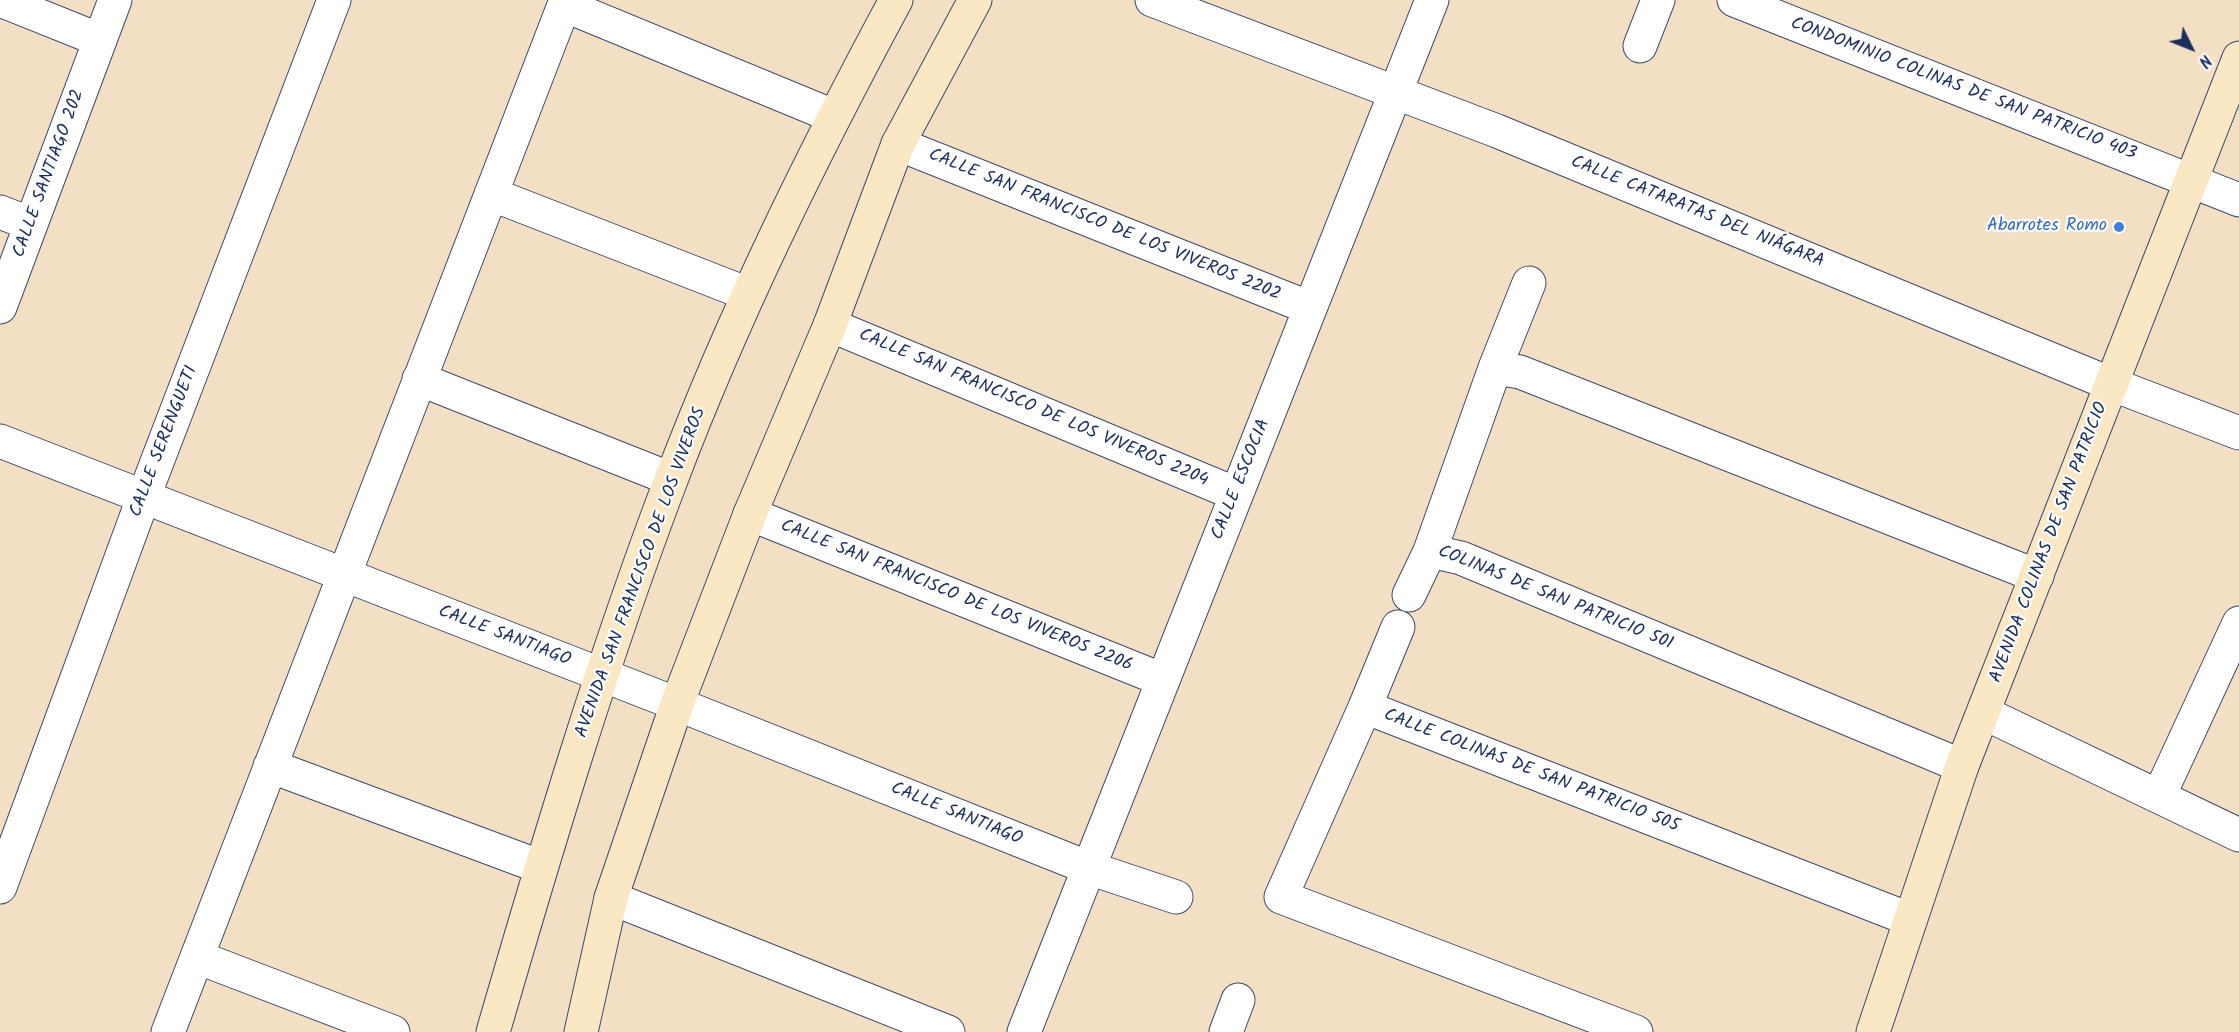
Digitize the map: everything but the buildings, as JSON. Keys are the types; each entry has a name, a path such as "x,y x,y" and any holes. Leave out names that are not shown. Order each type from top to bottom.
{"street":[{"path":"0,0 100,40"},
{"name":"CALLE SANTIAGO 202","path":"0,307 115,0"},
{"name":"CALLE SERENGUETI","path":"0,887 144,496 334,0"},
{"name":"AVENIDA SAN FRANCISCO DE LOS VIVEROS","path":"493,1032 541,867 602,675 671,479 748,294 833,116 896,0"},
{"path":"581,1032 610,898 678,704 750,514 830,325 898,144 975,0"},
{"name":"CALLE CATARATAS DEL NIÁGARA","path":"1152,0 1497,131 2111,384 2239,433"},
{"name":"CALLE ESCOCIA","path":"1024,1032 1432,0"},
{"path":"1640,46 1658,0"},
{"name":"CONDOMINIO COLINAS DE SAN PATRICIO 403","path":"1734,0 2239,200"},
{"path":"168,1032 565,3 833,116"},
{"name":"AVENIDA COLINAS DE SAN PATRICIO","path":"1873,1032 1962,766 2239,58"},
{"name":"CALLE SAN FRANCISCO DE LOS VIVEROS 2202","path":"898,144 1310,309"},
{"path":"491,194 748,294"},
{"path":"0,212 31,224"},
{"name":"COLINAS DE SAN PATRICIO 501","path":"1529,283 1495,368 1430,551 1461,558 1962,766"},
{"name":"CALLE SAN FRANCISCO DE LOS VIVEROS 2204","path":"830,325 1236,494"},
{"path":"1495,368 1520,372 2037,576"},
{"path":"419,379 671,479"},
{"name":"CALLE SANTIAGO","path":"0,441 678,704 1089,868 1176,897"},
{"name":"CALLE SAN FRANCISCO DE LOS VIVEROS 2206","path":"750,514 1163,680"},
{"path":"1409,595 1430,551"},
{"path":"2158,796 2239,623"},
{"path":"1365,707 1398,627"},
{"name":"CALLE COLINAS DE SAN PATRICIO 505","path":"1636,1032 1281,897 1365,707 1910,919"},
{"path":"1984,713 2239,835"},
{"path":"270,766 541,867"},
{"path":"610,898 948,1032"},
{"path":"197,957 393,1032"},
{"path":"1226,1032 1238,1000"}],"place":[{"name":"Abarrotes Romo","path":"2119,227"}]}
